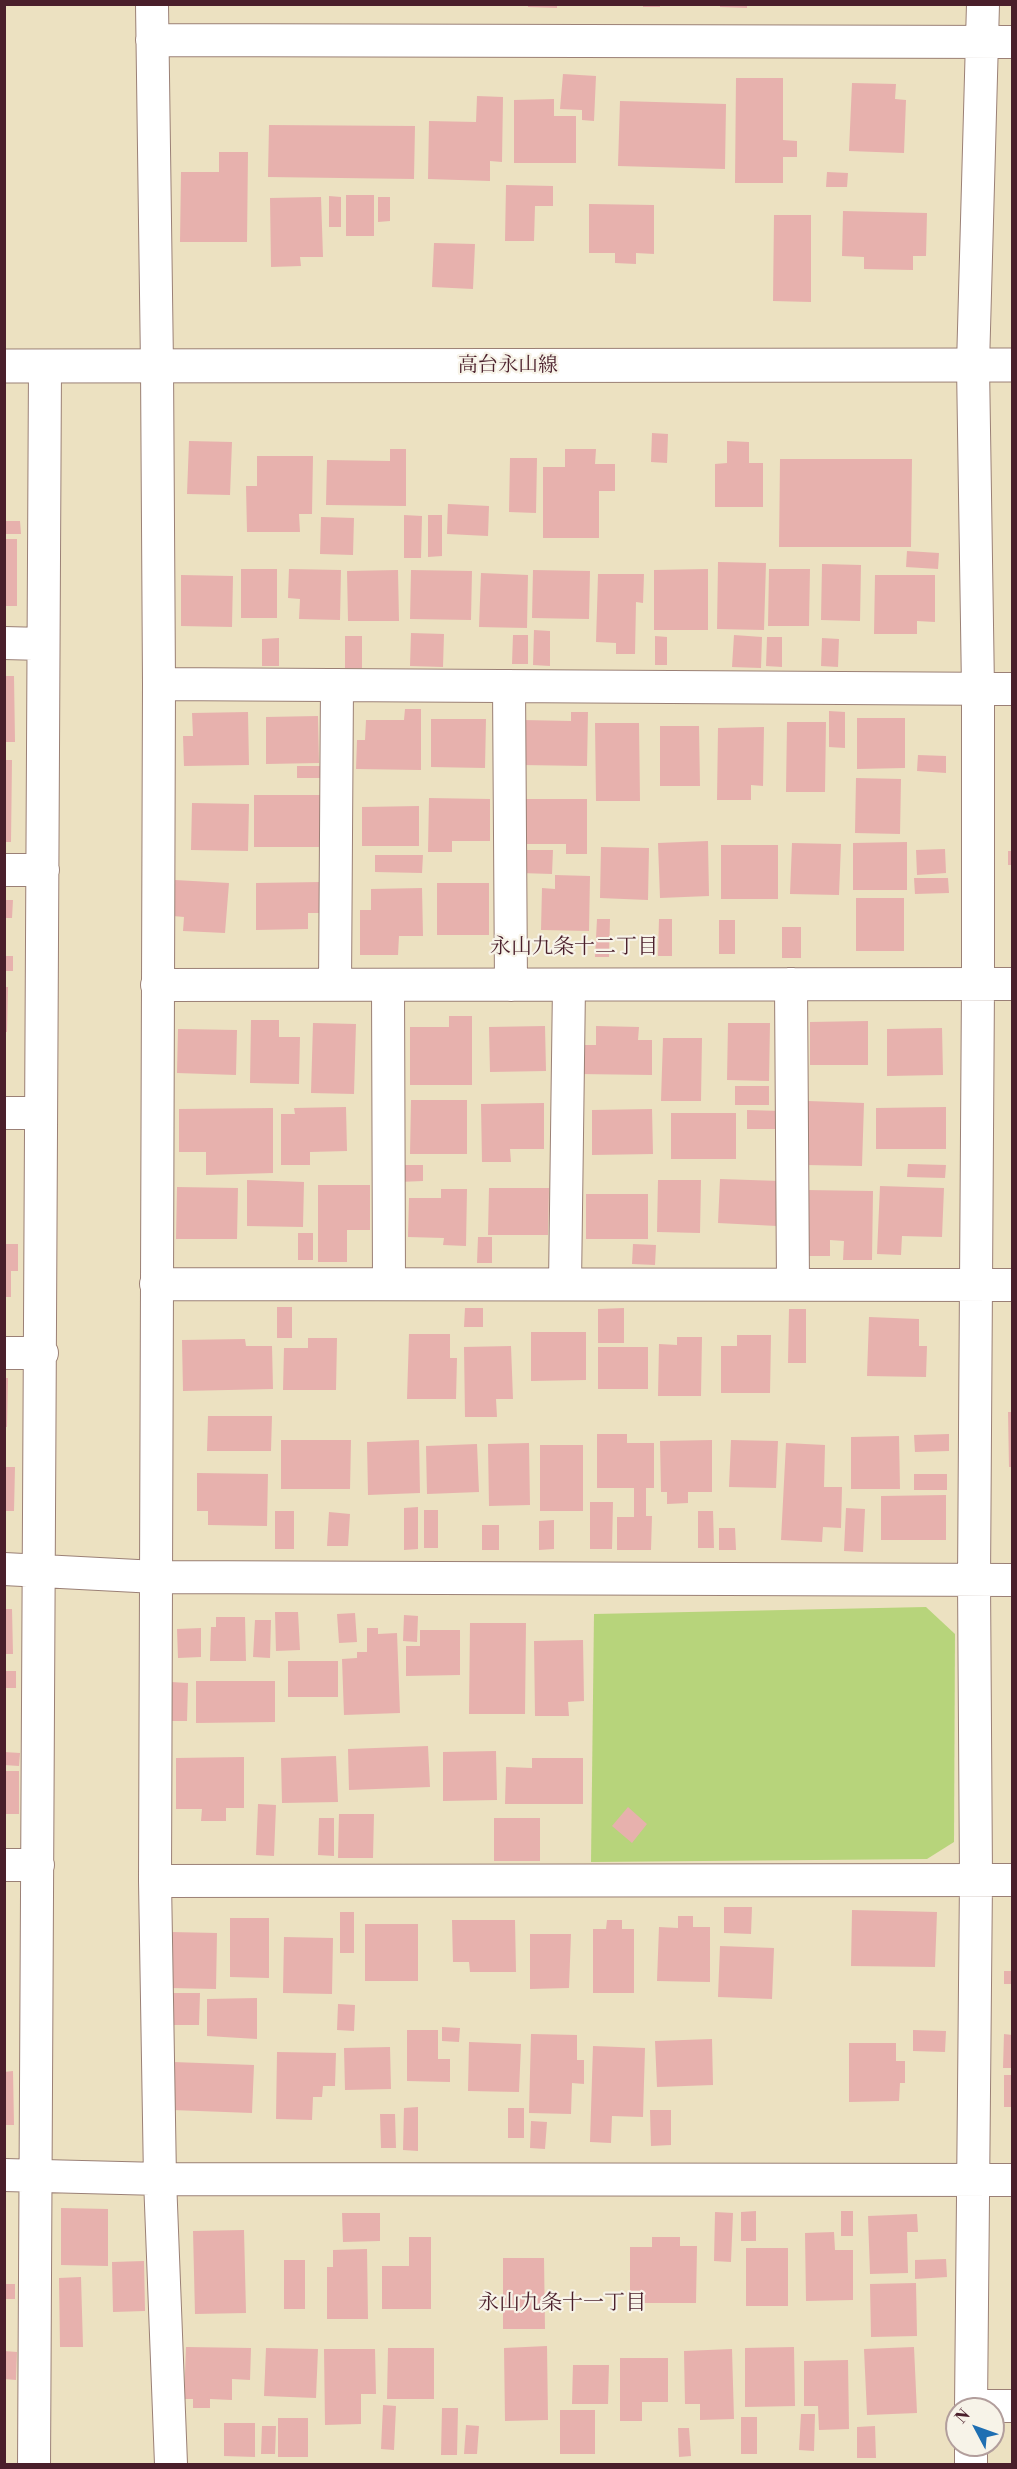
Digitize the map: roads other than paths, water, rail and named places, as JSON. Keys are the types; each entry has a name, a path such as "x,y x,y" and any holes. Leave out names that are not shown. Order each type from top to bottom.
{"street":[{"path":"152,4 158,366 159,684 155,1881 160,2179 171,2464"},
{"path":"971,2397 976,1879 974,1580 978,984 978,689 973,365 998,42 983,4"},
{"path":"152,40 998,42"},
{"name":"高台永山線","path":"4,366 1012,365"},
{"path":"34,2464 42,1353 40,1113 45,367"},
{"path":"4,643 43,644"},
{"path":"159,684 1012,689"},
{"path":"335,985 337,686"},
{"path":"510,686 510,985"},
{"path":"4,870 43,870"},
{"path":"791,984 793,1284"},
{"path":"157,985 1012,984"},
{"path":"388,985 389,1284"},
{"path":"565,1284 569,985"},
{"path":"4,1113 40,1113"},
{"path":"156,1284 1012,1285"},
{"path":"4,1353 42,1353"},
{"path":"4,1569 156,1576 1012,1580"},
{"path":"4,1865 38,1865"},
{"path":"155,1881 1012,1880"},
{"path":"4,2175 160,2179 1012,2180"}],"district":[{"name":"永山九条十二丁目","path":"574,948"},
{"name":"永山九条十一丁目","path":"562,2304"}]}
